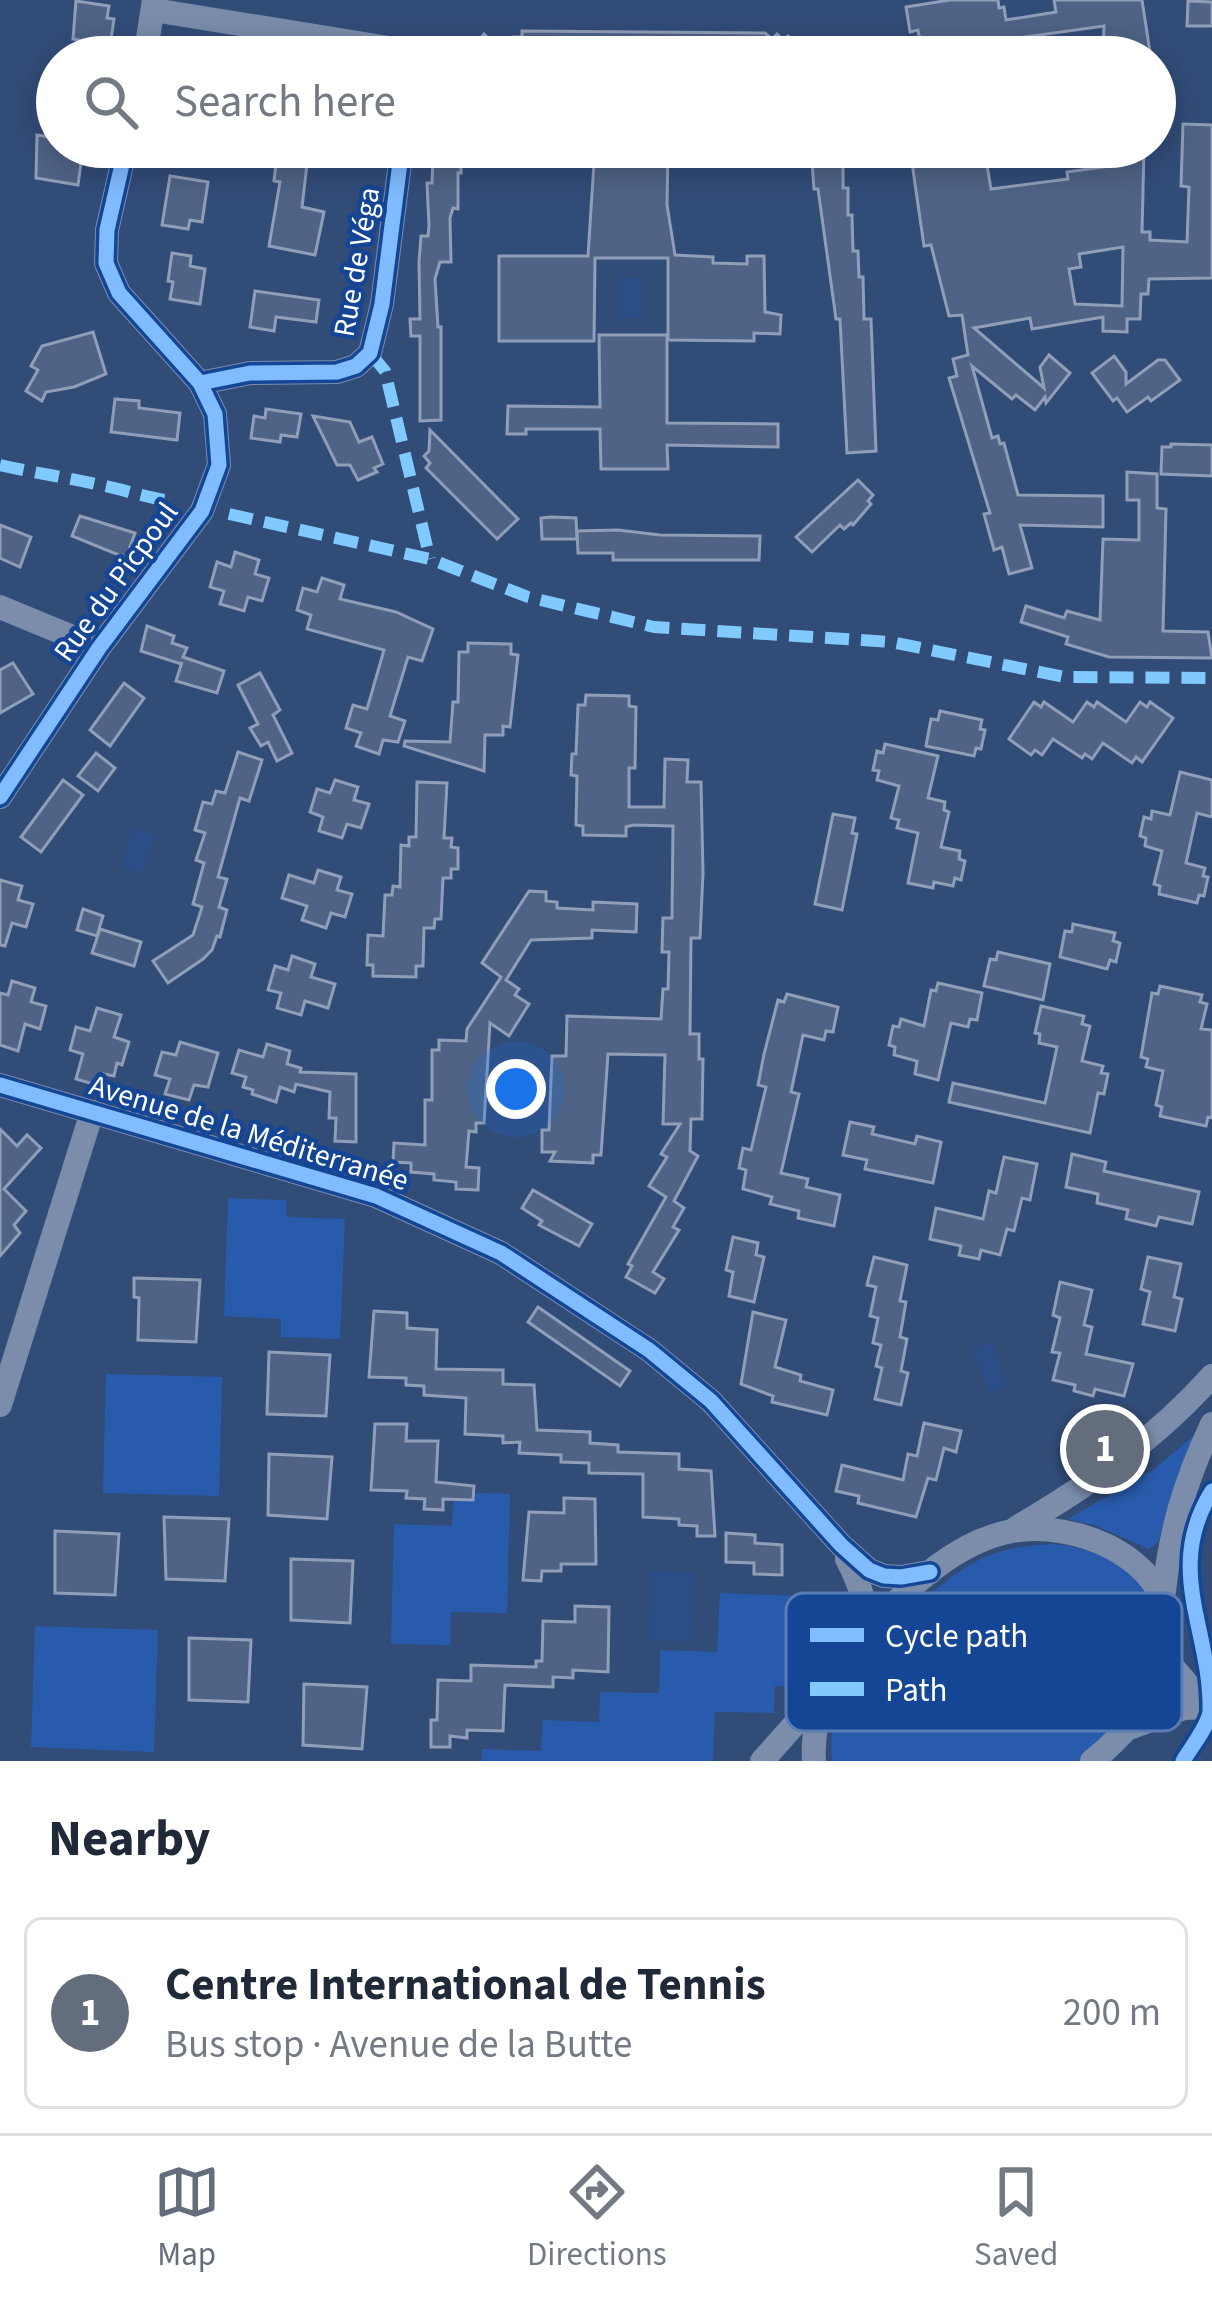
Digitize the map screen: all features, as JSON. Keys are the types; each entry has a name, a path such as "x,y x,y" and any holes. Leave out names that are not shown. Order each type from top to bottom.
{"street":[{"path":"149,36 154,5 324,36"},
{"path":"122,168 105,246 110,279 200,383"},
{"name":"Rue de Véga","path":"200,383 250,373 337,372 356,366 370,353 382,304 399,168"},
{"name":"Rue du Picpoul","path":"0,797 98,648 210,496 220,442 215,415 200,383"},
{"path":"0,607 98,648"},
{"name":"Avenue de la Méditerranée","path":"0,1085 376,1196 501,1253 650,1350 710,1401 841,1546 869,1570 884,1576 929,1572"},
{"path":"0,1405 92,1112"},
{"path":"908,1593 929,1572 969,1546 1012,1531 1117,1465 1184,1408 1212,1376"},
{"path":"1164,1591 1180,1500 1212,1424"},
{"path":"1012,1531 1055,1530 1097,1540 1135,1560 1164,1591"},
{"name":"Avenue de la Méditerranée","path":"841,1546 863,1593"},
{"path":"1182,1678 1189,1686 1212,1695"},
{"path":"1182,1709 1212,1707"},
{"path":"762,1761 788,1731"},
{"path":"814,1761 815,1731"},
{"path":"1092,1761 1118,1744"}],"shaded area":[{"path":"620,277 643,277 643,318 619,318"},
{"path":"132,828 155,835 144,874 121,867"},
{"path":"228,1198 286,1200 286,1217 345,1219 340,1339 281,1337 281,1319 224,1316"},
{"path":"993,1342 1008,1386 989,1393 972,1349"},
{"path":"106,1374 222,1377 219,1496 103,1493"},
{"path":"1195,1435 1158,1542 1149,1549 1068,1519 1153,1470"},
{"path":"454,1492 510,1494 507,1613 451,1612 450,1645 391,1644 394,1524 452,1526"},
{"path":"1055,1544 1083,1549 1129,1571 1148,1593 932,1593 981,1559 1017,1548"},
{"path":"650,1571 695,1573 692,1641 649,1640"},
{"path":"720,1593 786,1595 786,1686 775,1686 774,1713 715,1712 713,1761 482,1761 482,1749 541,1751 543,1720 599,1722 600,1692 659,1693 660,1650 717,1652"},
{"path":"35,1626 158,1630 154,1752 31,1747"},
{"path":"833,1731 1111,1731 1078,1761 832,1761"}],"building":[{"path":"950,0 998,0 1006,20 1056,12 1054,0 1142,0 1148,36 1104,36 1104,26 1032,36 919,36 918,30 910,32 906,7"},
{"path":"76,1 109,6 107,18 114,19 111,36 73,36"},
{"path":"1188,1 1212,2 1212,26 1187,26"},
{"path":"522,31 768,36 522,36"},
{"path":"1183,124 1212,125 1212,278 1149,279 1148,294 1141,294 1140,319 1127,319 1127,332 1103,331 1103,317 1032,329 1030,318 974,328 1044,388 1040,367 1049,355 1070,373 1035,410 1016,395 1012,399 972,366 992,438 998,436 1000,444 1004,443 1018,495 1103,496 1103,527 1020,525 1032,568 1009,574 1002,547 994,550 984,514 990,513 949,378 957,376 953,359 968,355 962,315 949,316 931,245 924,246 913,168 988,168 991,189 1068,179 1067,172 1144,168 1142,232 1150,232 1150,240 1187,242 1189,187 1181,186","holes":["1123,247 1122,306 1075,304 1069,269 1081,267 1079,254"]},
{"path":"36,168 80,168 78,185 36,178"},
{"path":"276,168 307,168 302,207 324,212 315,255 269,246 280,182 274,181"},
{"path":"433,168 461,168 458,209 453,208 450,218 451,262 440,262 435,279 441,327 441,420 420,421 420,336 411,336 410,319 420,319 421,236 428,236 427,183 432,183"},
{"path":"594,168 668,168 667,205 675,255 747,264 747,256 764,256 765,312 781,315 780,334 754,333 754,341 668,340 668,258 595,258 594,341 499,341 499,256 588,256"},
{"path":"812,168 843,168 853,251 858,251 859,277 863,277 864,319 871,319 876,451 847,453 840,319 836,319 818,189 814,189"},
{"path":"170,176 208,182 202,222 190,220 188,229 162,225"},
{"path":"172,253 191,256 190,266 205,269 200,304 170,299"},
{"path":"255,291 319,300 316,322 276,317 274,331 250,327"},
{"path":"93,332 106,374 46,392 42,401 26,391 38,370 31,366 42,346"},
{"path":"599,335 667,335 667,423 778,424 778,447 667,445 668,469 601,469 600,429 526,429 526,434 507,434 508,406 600,407"},
{"path":"1114,356 1126,372 1126,384 1158,360 1165,360 1180,380 1127,412 1092,373"},
{"path":"115,399 139,401 139,408 180,413 177,440 111,432"},
{"path":"266,409 301,414 297,437 281,435 280,442 251,438 254,416 265,418"},
{"path":"313,416 350,422 359,442 372,437 383,464 374,468 377,472 358,480 350,465 337,465"},
{"path":"430,430 518,519 497,539 426,468"},
{"path":"1212,445 1212,476 1161,474 1162,447"},
{"path":"1127,472 1157,474 1157,508 1166,509 1163,631 1208,632 1212,658 1109,657 1066,644 1068,637 1021,622 1026,606 1064,618 1067,611 1100,620 1103,539 1139,540 1139,500 1127,500"},
{"path":"858,480 873,495 871,504 853,525 844,529 840,525 812,552 796,537"},
{"path":"80,516 135,533 126,558 72,536"},
{"path":"541,518 576,518 577,539 542,539"},
{"path":"0,525 31,537 20,567 0,558"},
{"path":"577,531 760,536 759,560 613,560 613,553 578,553"},
{"path":"235,552 259,560 255,574 269,578 262,601 248,597 244,611 220,604 224,591 210,587 217,562 231,567"},
{"path":"322,578 344,585 340,599 396,612 433,629 422,661 408,657 390,716 405,721 398,742 383,740 379,754 356,746 361,733 346,728 353,705 367,709 384,650 307,629 311,615 297,610 303,588 317,592"},
{"path":"147,626 174,636 172,643 187,648 183,657 224,671 217,693 176,681 182,662 141,651"},
{"path":"468,643 511,644 511,654 518,655 510,727 503,726 503,735 485,735 484,771 404,746 405,741 450,742 453,702 458,702 459,652 468,652"},
{"path":"13,663 33,694 0,713 0,670"},
{"path":"260,673 280,710 273,715 292,753 277,761 268,742 261,746 250,728 258,724 238,685"},
{"path":"124,683 144,698 110,746 90,730"},
{"path":"586,695 629,696 629,706 636,707 629,807 664,807 665,759 688,760 687,782 701,782 703,873 700,938 691,938 690,1034 699,1034 699,1059 703,1059 702,1119 691,1119 690,1151 698,1156 674,1201 684,1208 673,1227 679,1230 653,1272 664,1279 655,1293 626,1277 632,1266 628,1264 666,1197 649,1186 680,1124 663,1124 665,1055 608,1054 601,1155 593,1155 593,1163 550,1161 555,1152 542,1152 542,1130 549,1130 552,1056 566,1056 567,1016 661,1019 663,989 668,989 663,918 672,918 673,826 633,825 626,827 626,836 583,835 583,826 576,825 577,776 571,775 572,754 576,754 578,705 585,705"},
{"path":"1034,702 1041,707 1044,702 1073,722 1087,702 1094,707 1097,702 1126,722 1140,702 1147,707 1150,702 1173,718 1142,762 1136,757 1132,763 1103,743 1092,759 1085,754 1082,758 1053,739 1042,755 1035,750 1031,755 1009,739"},
{"path":"940,711 982,720 981,749 976,748 974,756 926,746 931,719 938,720"},
{"path":"885,744 938,756 928,798 945,802 944,810 949,812 941,847 960,851 959,859 965,861 961,880 955,878 953,886 908,883 918,833 897,828 899,820 891,818 899,786 877,780 879,771 873,770 877,751 883,753"},
{"path":"238,752 262,760 249,801 240,798 218,877 227,879 219,907 227,910 220,937 203,959 168,983 153,961 193,935 202,907 193,904 204,863 196,860 205,833 195,830 203,802 212,804 216,791 225,793"},
{"path":"96,753 115,768 98,791 78,776"},
{"path":"1180,772 1212,780 1212,817 1197,813 1186,863 1205,868 1203,876 1208,877 1204,896 1199,895 1197,903 1159,894 1160,886 1154,884 1162,851 1145,846 1146,838 1140,836 1144,817 1151,819 1152,811 1170,815"},
{"path":"63,780 83,795 41,852 21,837"},
{"path":"335,780 358,787 354,800 369,804 361,828 347,824 342,838 319,831 323,817 310,812 317,789 330,793"},
{"path":"417,782 447,783 444,838 452,838 451,847 458,848 458,869 451,869 451,878 443,878 441,919 435,919 434,928 424,928 423,966 416,966 416,977 373,976 373,965 367,965 368,935 383,936 385,895 392,895 393,886 400,887 401,845 409,846 409,837 416,837"},
{"path":"833,814 855,818 852,833 857,834 842,910 815,904"},
{"path":"318,870 341,877 337,890 352,894 345,917 331,913 326,928 302,920 307,906 282,898 289,875 314,883"},
{"path":"0,880 22,886 18,900 33,904 26,927 12,923 5,946 0,945"},
{"path":"529,891 546,892 546,901 557,902 557,908 593,910 593,902 637,904 636,932 592,930 592,938 531,940 506,980 519,989 515,995 529,1004 509,1036 490,1023 484,1123 476,1123 476,1132 469,1131 466,1167 479,1168 478,1190 456,1189 456,1182 434,1180 434,1174 411,1172 411,1163 393,1162 394,1143 425,1145 425,1100 432,1100 432,1050 439,1050 439,1040 466,1041 467,1029 501,977 482,963"},
{"path":"83,909 103,916 97,936 77,930"},
{"path":"1073,924 1115,933 1113,941 1120,943 1116,962 1110,960 1107,969 1060,957 1065,931 1072,932"},
{"path":"100,929 141,942 134,966 92,953"},
{"path":"998,952 1050,964 1043,1000 984,986 990,959 996,960"},
{"path":"292,956 315,964 311,977 335,984 328,1008 305,1001 301,1015 277,1008 281,993 268,990 275,966 288,970"},
{"path":"12,981 35,988 31,1002 46,1006 40,1029 25,1024 18,1051 0,1045 0,993 8,995"},
{"path":"938,983 982,993 977,1020 970,1019 968,1027 951,1023 938,1080 915,1074 917,1061 894,1055 895,1047 889,1045 893,1026 899,1027 901,1019 924,1026 931,990 936,991"},
{"path":"1160,986 1202,995 1200,1002 1207,1004 1201,1029 1212,1030 1212,1118 1208,1117 1206,1126 1160,1116 1162,1107 1156,1105 1163,1071 1146,1067 1148,1059 1141,1057 1152,993 1158,994"},
{"path":"787,994 838,1007 833,1032 826,1031 824,1040 803,1035 791,1092 799,1094 781,1173 808,1179 806,1187 840,1195 834,1226 798,1218 799,1211 770,1204 772,1197 743,1189 746,1170 739,1168 743,1148 751,1150 766,1087 758,1085 764,1054 778,1000 784,1002"},
{"path":"1041,1006 1084,1016 1082,1024 1090,1026 1082,1061 1103,1066 1101,1073 1108,1074 1104,1094 1098,1093 1090,1133 949,1102 953,1083 1045,1103 1057,1047 1039,1043 1040,1034 1035,1033"},
{"path":"97,1008 121,1015 114,1037 129,1042 122,1065 117,1063 114,1076 104,1074 100,1086 76,1079 83,1054 70,1050 76,1027 90,1031"},
{"path":"180,1042 218,1053 208,1087 194,1085 189,1100 165,1094 170,1079 155,1075 162,1052 176,1055"},
{"path":"267,1044 290,1051 287,1064 301,1068 300,1072 356,1074 356,1142 335,1141 336,1118 329,1118 330,1092 296,1084 294,1092 280,1087 276,1102 243,1087 246,1077 232,1073 239,1050 263,1057"},
{"path":"850,1122 874,1127 872,1134 915,1144 917,1136 941,1142 933,1183 865,1169 867,1160 843,1155"},
{"path":"0,1129 17,1146 27,1135 41,1148 4,1189 26,1211 14,1225 20,1233 0,1256"},
{"path":"1072,1154 1106,1162 1104,1171 1199,1192 1192,1224 1159,1217 1156,1226 1126,1219 1128,1210 1097,1203 1098,1194 1066,1187"},
{"path":"1004,1157 1037,1164 1030,1200 1022,1198 1014,1231 1007,1229 1000,1255 981,1250 979,1259 959,1255 961,1246 930,1239 936,1208 983,1219 989,1191 996,1193"},
{"path":"533,1190 592,1224 579,1246 539,1225 542,1221 522,1208"},
{"path":"733,1237 758,1243 756,1255 764,1257 754,1302 729,1296 733,1272 726,1270"},
{"path":"874,1257 907,1265 900,1337 907,1339 901,1371 908,1373 901,1405 875,1399 882,1368 876,1366 881,1345 873,1343 878,1318 870,1316 876,1287 867,1285"},
{"path":"1148,1257 1181,1264 1174,1297 1182,1299 1175,1331 1143,1324 1150,1292 1141,1289"},
{"path":"134,1278 200,1280 196,1342 138,1340 139,1298 134,1297"},
{"path":"1060,1282 1092,1290 1084,1325 1092,1327 1086,1354 1133,1364 1124,1396 1095,1389 1093,1396 1053,1380 1060,1353 1052,1352 1060,1318 1053,1315"},
{"path":"538,1307 630,1371 620,1386 528,1322"},
{"path":"374,1311 407,1313 407,1328 437,1330 436,1369 503,1370 503,1384 534,1385 537,1430 590,1432 590,1443 618,1445 618,1452 679,1454 679,1469 711,1471 715,1536 697,1536 697,1526 679,1525 679,1519 643,1517 643,1474 589,1473 589,1463 561,1462 561,1455 519,1453 520,1442 503,1443 503,1436 465,1434 466,1398 424,1395 424,1386 406,1385 406,1378 369,1377"},
{"path":"753,1312 786,1320 775,1367 801,1375 800,1381 833,1390 827,1415 772,1402 773,1396 741,1384"},
{"path":"269,1352 330,1355 326,1416 267,1414"},
{"path":"924,1423 961,1431 956,1452 944,1448 936,1480 928,1478 916,1517 858,1503 859,1496 836,1491 842,1465 903,1480 908,1454 917,1456"},
{"path":"375,1424 407,1424 406,1441 438,1441 436,1482 474,1486 473,1500 443,1499 443,1510 424,1509 425,1499 406,1498 407,1491 371,1490"},
{"path":"269,1454 332,1457 327,1519 268,1515"},
{"path":"564,1498 595,1499 596,1564 561,1564 561,1571 542,1571 541,1581 523,1580 529,1512 564,1513"},
{"path":"164,1517 229,1519 225,1581 166,1579"},
{"path":"55,1531 119,1534 115,1595 55,1593"},
{"path":"726,1533 755,1535 755,1543 782,1545 782,1575 754,1574 754,1563 726,1562"},
{"path":"291,1559 353,1561 350,1623 291,1620"},
{"path":"575,1606 609,1607 608,1672 573,1670 573,1678 553,1677 553,1687 505,1685 503,1731 467,1730 467,1738 450,1736 450,1747 431,1747 438,1680 471,1681 471,1665 536,1667 536,1661 542,1661 543,1621 575,1622"},
{"path":"189,1638 251,1640 248,1702 189,1700"},
{"path":"304,1684 367,1687 362,1749 303,1745"}],"marked path":[{"path":"370,353 385,371 430,559"},
{"path":"0,465 172,501"},
{"path":"229,514 430,559 528,597 654,627 891,642 1064,677 1212,678"}],"cycle path":[{"path":"0,797 99,648 202,511 219,465 215,414 200,383 119,293 106,263 107,230 121,168"},
{"path":"200,383 250,373 337,372 356,366 370,353 382,304 399,168"},
{"path":"0,1085 376,1196 501,1253 649,1350 711,1401 869,1570 901,1577 930,1572"},
{"path":"1183,1761 1210,1712 1190,1574 1198,1520 1212,1491"}],"place":[{"name":"Centre International de Tennis","path":"1105,1449"}]}
